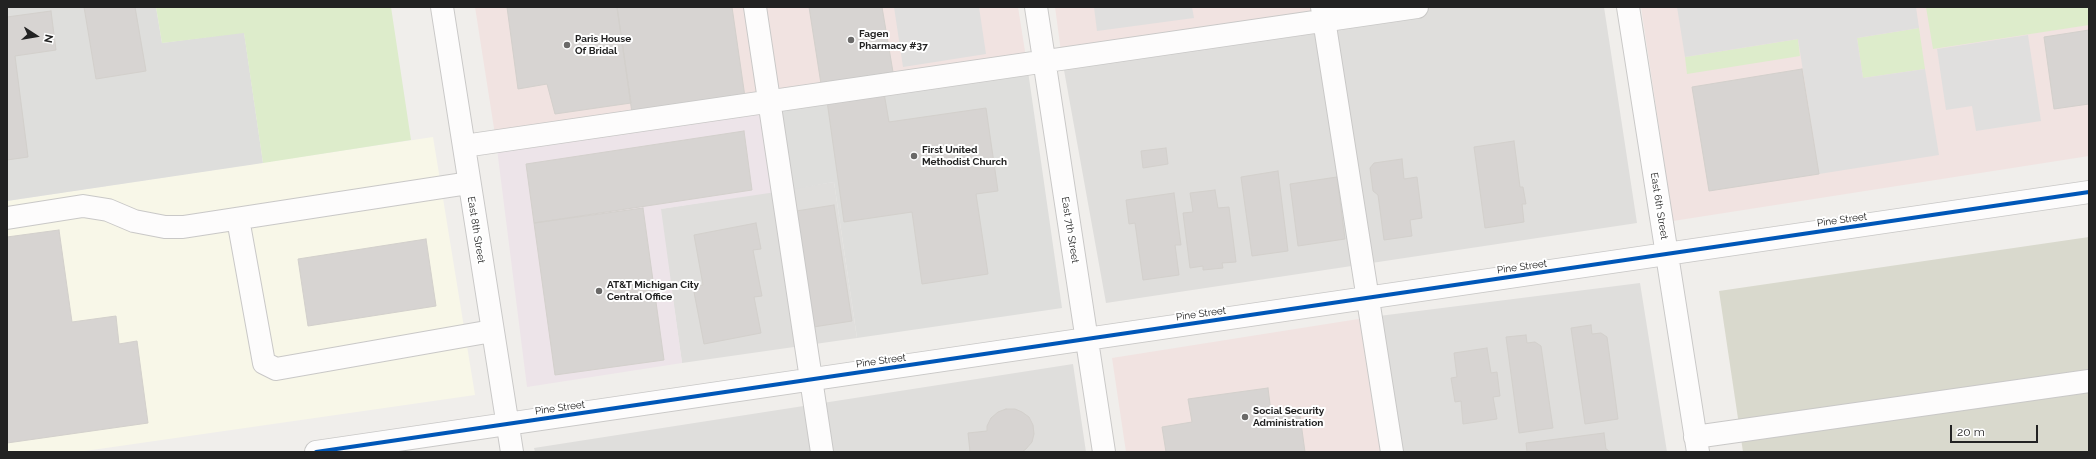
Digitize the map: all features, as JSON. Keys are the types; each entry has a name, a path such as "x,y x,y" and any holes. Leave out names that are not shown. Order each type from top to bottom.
{"street":[{"name":"East 8th Street","path":"442,7 512,452"},
{"path":"755,7 822,452"},
{"name":"East 7th Street","path":"1036,7 1104,452"},
{"path":"464,146 1045,62 1323,14 1418,7"},
{"name":"East 6th Street","path":"1628,7 1697,444"},
{"path":"1323,14 1392,452"},
{"path":"7,218 83,206 108,210 134,221 165,227 183,227 469,183"},
{"name":"Pine Street","path":"316,452 2089,192"},
{"path":"238,219 264,363 276,369 492,331"},
{"path":"1697,444 2089,381"}],"shaded area":[{"path":"7,7 156,7 162,43 244,32 263,163 7,201"},
{"path":"475,7 1018,7 1027,64 496,141"},
{"path":"894,7 979,7 986,54 903,67"},
{"path":"1055,7 1322,7 1324,21 1062,59"},
{"path":"1094,7 1192,7 1194,18 1097,31"},
{"path":"1417,7 1604,7 1637,223 1106,303 1062,59"},
{"path":"1641,7 2089,7 2089,156 1673,221"},
{"path":"1677,7 1916,7 1919,28 1857,38 1863,78 1925,69 1939,155 1819,174 1798,39 1685,57"},
{"path":"2028,35 2041,121 1976,131 1972,106 1946,110 1937,49"},
{"path":"1027,64 1062,308 857,338 834,182 783,191 770,102"},
{"path":"770,102 783,191 661,209 682,363 527,387 496,141"},
{"path":"433,137 475,395 78,452 7,452 7,201"},
{"path":"834,182 857,338 682,363 660,209"},
{"path":"2089,237 2089,452 1743,452 1719,291"},
{"path":"1640,283 1667,452 1392,452 1371,317"},
{"path":"1371,317 1392,452 1126,452 1112,358"},
{"path":"1073,364 1086,452 535,452 534,448"}],"green space":[{"path":"156,7 391,7 411,140 263,163 244,33 162,43"},
{"path":"1926,7 2089,7 2089,25 1933,49"},
{"path":"1919,28 1925,69 1863,78 1857,38"},
{"path":"1798,39 1800,56 1687,74 1685,57"}],"building":[{"path":"84,7 135,7 146,71 96,79"},
{"name":"Paris House Of Bridal","path":"507,7 617,7 631,103 555,114 547,84 518,89"},
{"path":"617,7 732,7 745,97 632,113"},
{"name":"Fagen Pharmacy #37","path":"809,7 882,7 893,72 821,84"},
{"path":"51,11 56,50 15,56 28,157 7,160 7,17"},
{"path":"2089,30 2089,104 2054,109 2044,37"},
{"path":"1802,69 1819,174 1709,191 1692,87"},
{"name":"First United Methodist Church","path":"884,93 889,122 986,108 998,191 976,194 988,274 922,284 912,212 844,222 827,101"},
{"path":"744,131 752,190 534,223 526,164"},
{"path":"1514,141 1520,187 1523,187 1526,204 1522,204 1524,222 1485,228 1474,147"},
{"path":"1166,148 1168,164 1143,168 1141,151"},
{"path":"1402,159 1404,179 1417,177 1422,218 1410,220 1412,236 1384,240 1378,195 1373,191 1370,168 1374,163"},
{"path":"1278,171 1288,251 1252,256 1241,177"},
{"path":"1337,177 1345,239 1298,246 1290,184"},
{"path":"1215,190 1218,208 1229,207 1236,262 1222,263 1223,268 1203,270 1203,266 1190,268 1183,213 1193,212 1190,193"},
{"path":"1174,193 1181,245 1175,245 1179,275 1143,280 1135,223 1129,224 1126,200"},
{"path":"834,205 852,321 807,328 790,212"},
{"name":"AT&T Michigan City Central Office","path":"643,208 664,360 555,375 534,223"},
{"path":"756,223 761,249 753,250 762,296 754,297 761,333 704,344 693,287 703,285 694,235"},
{"path":"59,230 72,322 116,316 119,344 137,341 148,423 7,443 7,237"},
{"path":"426,239 436,306 308,326 298,259"},
{"path":"1591,325 1592,334 1601,333 1607,337 1618,419 1585,424 1571,328"},
{"path":"1526,335 1527,343 1535,342 1541,346 1553,428 1519,433 1506,337"},
{"path":"1487,348 1491,373 1497,372 1500,396 1493,397 1497,419 1463,424 1461,401 1455,402 1451,378 1457,377 1454,353"},
{"name":"Social Security Administration","path":"1268,388 1271,412 1299,408 1305,452 1166,452 1162,427 1192,422 1188,399"},
{"path":"1006,409 1015,409 1029,417 1033,425 1034,434 1032,442 1022,452 970,452 968,433 987,431 987,426 991,418 998,412"},
{"path":"1604,433 1606,449 1611,452 1527,452 1526,443"}],"cycle path":[{"path":"316,452 2089,192"}],"place":[{"name":"Fagen Pharmacy #37","path":"851,40"},
{"name":"Paris House Of Bridal","path":"567,45"},
{"name":"First United Methodist Church","path":"914,156"},
{"name":"AT&T Michigan City Central Office","path":"599,291"},
{"name":"Social Security Administration","path":"1245,417"}]}
